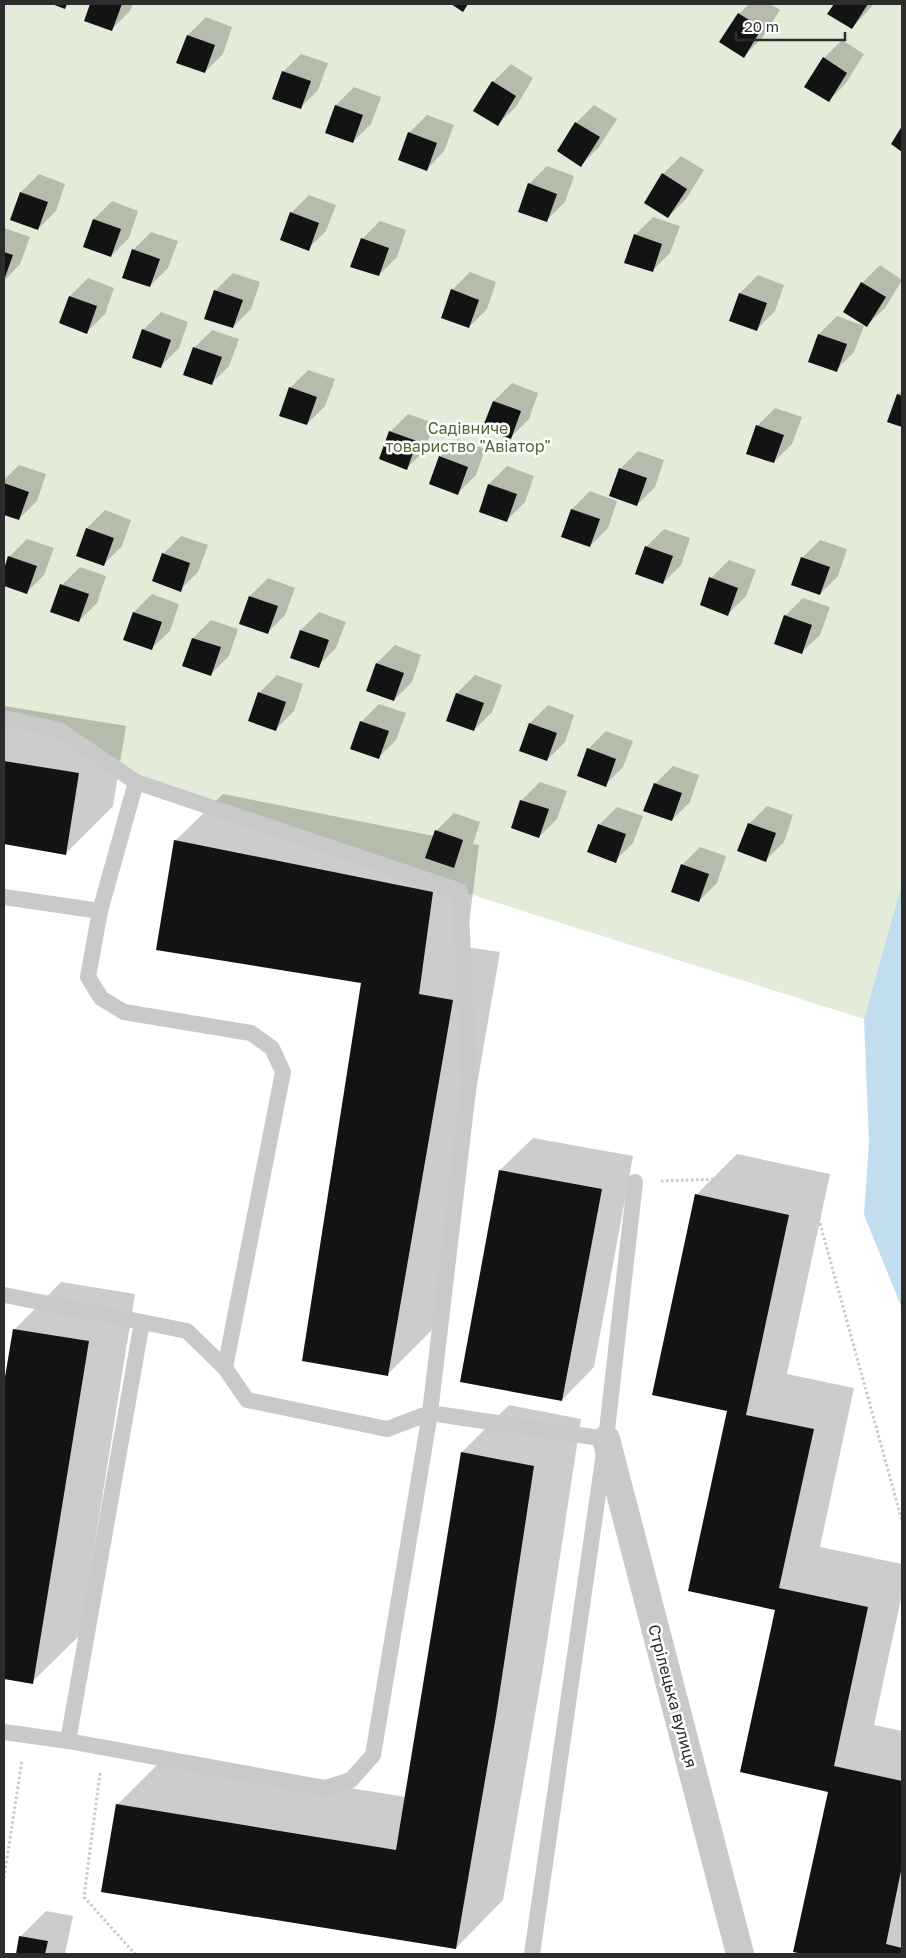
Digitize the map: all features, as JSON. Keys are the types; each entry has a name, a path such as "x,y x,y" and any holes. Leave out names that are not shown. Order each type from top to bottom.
{"street":[{"name":"Стрілецька вулиця","path":"606,1439 740,1954"}],"lane":[{"path":"4,718 59,730 136,782 460,891 469,1082 430,1413 373,1755 351,1780 325,1788 4,1732"},
{"path":"136,782 100,911 88,977 101,998 124,1012 252,1033 272,1048 283,1072 225,1368"},
{"path":"4,896 100,911"},
{"path":"532,1954 606,1439 635,1182"},
{"path":"4,1295 187,1331 225,1368 247,1400 386,1429 430,1413 606,1439"},
{"path":"68,1742 142,1322"}],"path":[{"path":"635,1182 808,1176 902,1521"},
{"path":"4,1878 26,1735"},
{"path":"103,1748 84,1897 135,1954"}],"green space":[{"name":"Садівниче товариство \"Авіатор\"","path":"4,4 902,4 902,883 864,1019 460,891 136,782 59,730 4,718"}],"water":[{"path":"902,883 902,1308 864,1215 869,1142 864,1019"}],"building":[{"path":"52,4 67,4 65,9"},
{"path":"90,4 122,4 112,31 84,21"},
{"path":"451,4 468,4 463,12"},
{"path":"834,4 868,4 852,29 827,14"},
{"path":"738,13 762,28 744,58 719,42"},
{"path":"187,35 215,45 205,73 176,63"},
{"path":"823,57 847,73 829,102 804,87"},
{"path":"282,71 311,81 301,109 272,99"},
{"path":"492,81 516,96 498,126 473,111"},
{"path":"335,105 363,115 353,143 325,133"},
{"path":"575,122 600,137 581,167 557,151"},
{"path":"902,126 902,152 891,144"},
{"path":"408,132 437,143 427,171 398,160"},
{"path":"662,173 687,189 668,218 644,203"},
{"path":"528,183 557,194 547,222 518,212"},
{"path":"20,192 48,202 38,230 10,220"},
{"path":"290,212 319,223 309,251 280,240"},
{"path":"93,219 121,229 111,257 83,247"},
{"path":"634,234 662,244 653,272 624,263"},
{"path":"361,238 389,248 379,276 350,267"},
{"path":"132,249 160,259 150,287 122,278"},
{"path":"4,252 13,255 4,280"},
{"path":"861,282 886,297 867,327 843,312"},
{"path":"451,289 479,300 469,328 441,318"},
{"path":"214,290 243,300 233,328 204,319"},
{"path":"739,293 767,303 757,331 729,321"},
{"path":"69,296 97,306 87,334 59,323"},
{"path":"142,329 171,340 161,368 132,358"},
{"path":"818,334 847,344 837,372 808,362"},
{"path":"193,347 222,357 212,385 183,375"},
{"path":"289,387 317,397 307,425 279,416"},
{"path":"897,394 902,396 902,427 887,422"},
{"path":"493,401 521,411 511,439 482,429"},
{"path":"756,425 784,435 774,463 746,454"},
{"path":"389,431 417,441 407,470 379,459"},
{"path":"439,456 468,467 458,495 429,484"},
{"path":"619,468 647,478 637,506 609,496"},
{"path":"4,483 29,492 19,520 4,515"},
{"path":"488,484 517,494 507,522 479,512"},
{"path":"571,509 600,519 590,547 561,537"},
{"path":"86,528 114,538 104,566 76,556"},
{"path":"645,546 673,556 663,584 635,574"},
{"path":"162,553 190,563 181,592 152,581"},
{"path":"8,556 37,566 27,594 4,586 4,569"},
{"path":"801,557 830,567 820,595 791,585"},
{"path":"709,577 738,588 728,616 700,605"},
{"path":"60,584 89,594 79,622 50,612"},
{"path":"249,596 278,606 268,634 239,624"},
{"path":"133,612 162,622 152,650 123,640"},
{"path":"784,615 812,625 802,654 774,644"},
{"path":"300,630 329,640 319,668 290,658"},
{"path":"192,638 221,647 211,676 182,666"},
{"path":"376,663 404,673 394,701 366,691"},
{"path":"258,692 286,702 276,731 248,721"},
{"path":"456,693 484,703 474,731 446,721"},
{"path":"360,721 389,731 379,759 350,749"},
{"path":"529,723 557,733 547,761 519,751"},
{"path":"587,748 616,759 606,787 577,776"},
{"path":"4,761 79,773 66,855 4,844"},
{"path":"654,783 682,793 672,821 643,811"},
{"path":"520,800 549,809 539,838 511,828"},
{"path":"748,823 776,833 766,862 737,851"},
{"path":"598,824 626,834 616,863 587,852"},
{"path":"435,830 463,840 454,868 425,858"},
{"path":"174,840 433,892 419,994 453,1000 388,1376 302,1361 361,983 156,950"},
{"path":"681,864 709,874 699,902 671,892"},
{"path":"499,1170 602,1189 562,1401 460,1382"},
{"path":"695,1194 789,1215 746,1415 814,1429 779,1588 868,1607 834,1766 902,1781 902,1866 886,1944 902,1948 902,1954 803,1954 793,1952 828,1792 740,1772 775,1610 688,1591 727,1411 652,1395"},
{"path":"13,1329 89,1341 33,1684 4,1679 4,1383"},
{"path":"461,1452 534,1466 496,1716 456,1949 101,1892 116,1804 396,1850"},
{"path":"19,1936 48,1941 45,1954 16,1954"}]}
